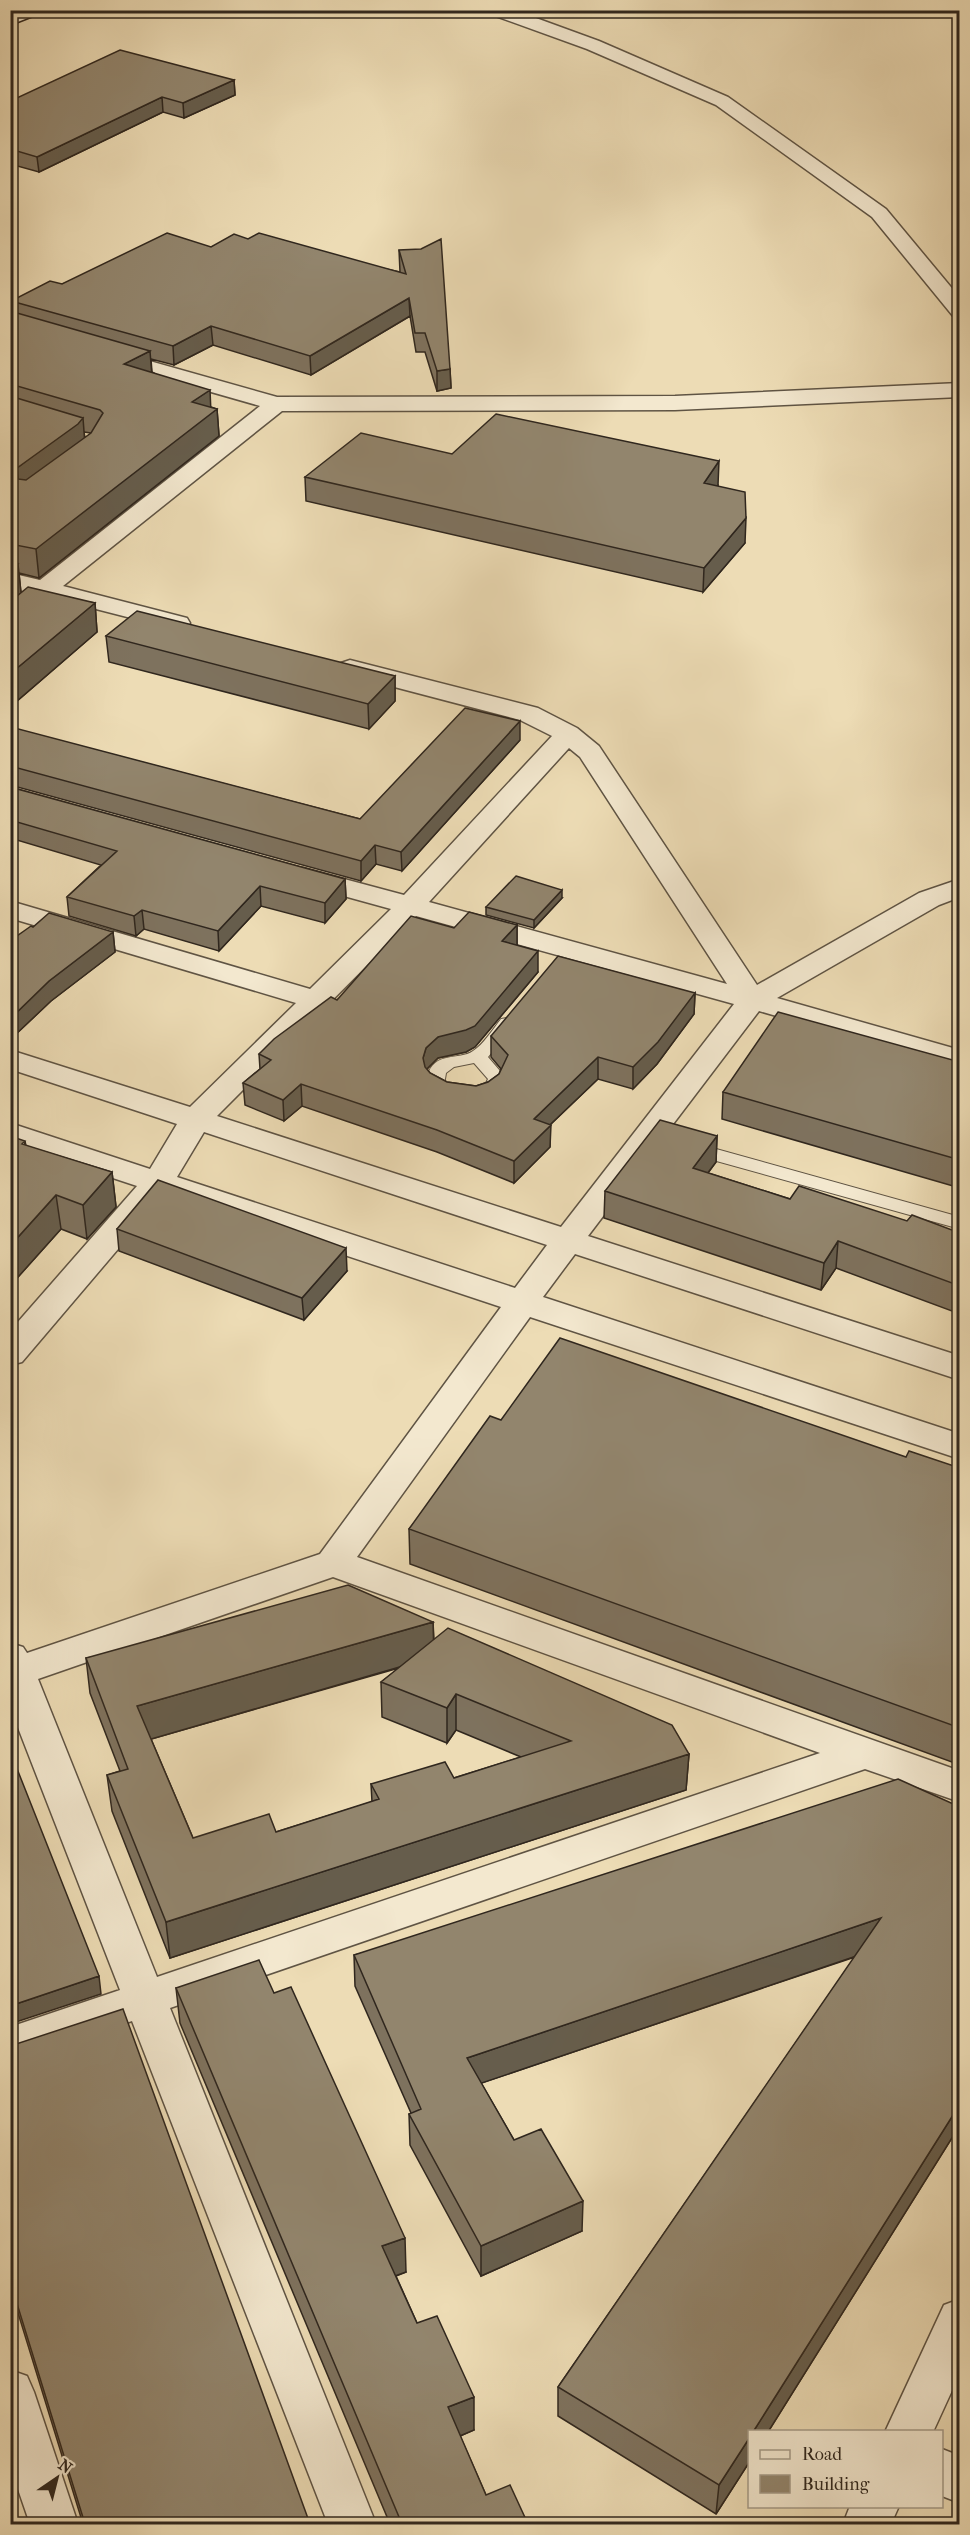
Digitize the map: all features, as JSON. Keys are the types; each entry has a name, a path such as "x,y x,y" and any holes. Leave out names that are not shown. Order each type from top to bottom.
{"street":[{"path":"10,20 32,10"},
{"path":"496,10 593,45 722,101 879,213 960,312"},
{"path":"88,350 276,404 675,403 960,390"},
{"path":"242,418 402,415 478,403"},
{"path":"10,618 242,418 276,404"},
{"path":"10,580 206,630"},
{"path":"321,660 529,714 568,734 590,752 752,1000"},
{"path":"10,1354 158,1182 196,1119 410,906 568,734"},
{"path":"273,868 410,906 561,958 752,1000 960,1060"},
{"path":"352,2524 13,1664 333,1563 567,1241 752,1000 929,899 960,887"},
{"path":"10,909 306,1007"},
{"path":"10,930 306,1007"},
{"path":"10,1059 960,1368"},
{"path":"10,1133 960,1447"},
{"path":"333,1563 960,1787"},
{"path":"10,2045 865,1752"},
{"path":"910,2430 960,2320"},
{"path":"10,2392 54,2524"},
{"path":"943,2472 960,2480"},
{"path":"867,2524 874,2508"}],"lane":[{"path":"478,1057 516,1012"},
{"path":"648,1136 960,1223"}],"building":[{"path":"120,50 234,80 183,103 162,97 37,157 10,149 10,96 17,98"},
{"path":"167,233 211,247 234,234 248,239 259,233 406,274 399,250 421,249 441,239 450,369 437,371 425,333 415,333 409,298 310,356 211,326 173,346 11,301 50,281 62,284"},
{"path":"10,311 150,351 124,364 210,390 192,402 217,409 36,549 10,544 10,478 26,480 91,433 103,413 100,410 10,384"},
{"path":"10,396 83,418 17,468 10,467"},
{"path":"496,414 719,461 704,483 745,492 746,518 704,568 305,477 361,433 452,454"},
{"path":"10,562 18,564 10,571"},
{"path":"28,587 95,603 10,674 10,597 17,596"},
{"path":"137,611 395,676 368,704 106,636"},
{"path":"465,708 520,721 401,852 375,845 361,861 10,766 11,727 360,819"},
{"path":"10,787 345,879 325,903 260,886 218,931 142,910 134,916 67,897 117,851 10,820"},
{"path":"516,876 562,890 534,920 486,907"},
{"path":"469,912 517,925 502,941 538,951 475,1026 438,1037 426,1048 423,1058 425,1067 430,1073 447,1082 476,1086 488,1082 499,1074 508,1055 491,1036 558,956 695,993 658,1042 633,1067 598,1057 534,1119 551,1125 514,1161 437,1130 301,1084 283,1100 243,1083 271,1060 259,1054 274,1039 331,997 337,1000 411,916 454,928"},
{"path":"49,913 113,932 49,981 12,1017 10,1016 10,941 31,926 33,927"},
{"path":"778,1012 960,1062 960,1160 723,1092"},
{"path":"660,1120 717,1136 693,1168 790,1199 799,1186 907,1221 912,1215 960,1233 960,1286 838,1241 824,1263 605,1191"},
{"path":"10,1136 25,1141 22,1144 112,1172 83,1205 56,1195 10,1246"},
{"path":"158,1180 346,1248 302,1298 117,1229"},
{"path":"560,1338 906,1457 909,1451 960,1468 960,1728 409,1529 490,1416 501,1420"},
{"path":"348,1585 433,1622 137,1706 193,1838 269,1814 276,1832 379,1799 371,1784 445,1762 454,1778 571,1741 456,1694 447,1708 381,1682 448,1628 672,1725 689,1754 166,1922 107,1775 128,1769 86,1658"},
{"path":"10,1751 99,1976 10,2006"},
{"path":"898,1779 960,1807 960,2104 754,2430 748,2430 748,2440 719,2485 558,2387 881,1918 467,2058 514,2140 541,2129 583,2201 481,2246 409,2114 421,2109 354,1955"},
{"path":"259,1960 274,1993 291,1987 405,2238 382,2246 417,2323 437,2316 474,2397 448,2407 486,2495 510,2485 528,2524 402,2524 176,1988"},
{"path":"123,2009 310,2524 85,2524 10,2281 10,2046"},
{"path":"10,2500 18,2524 10,2524"}]}
